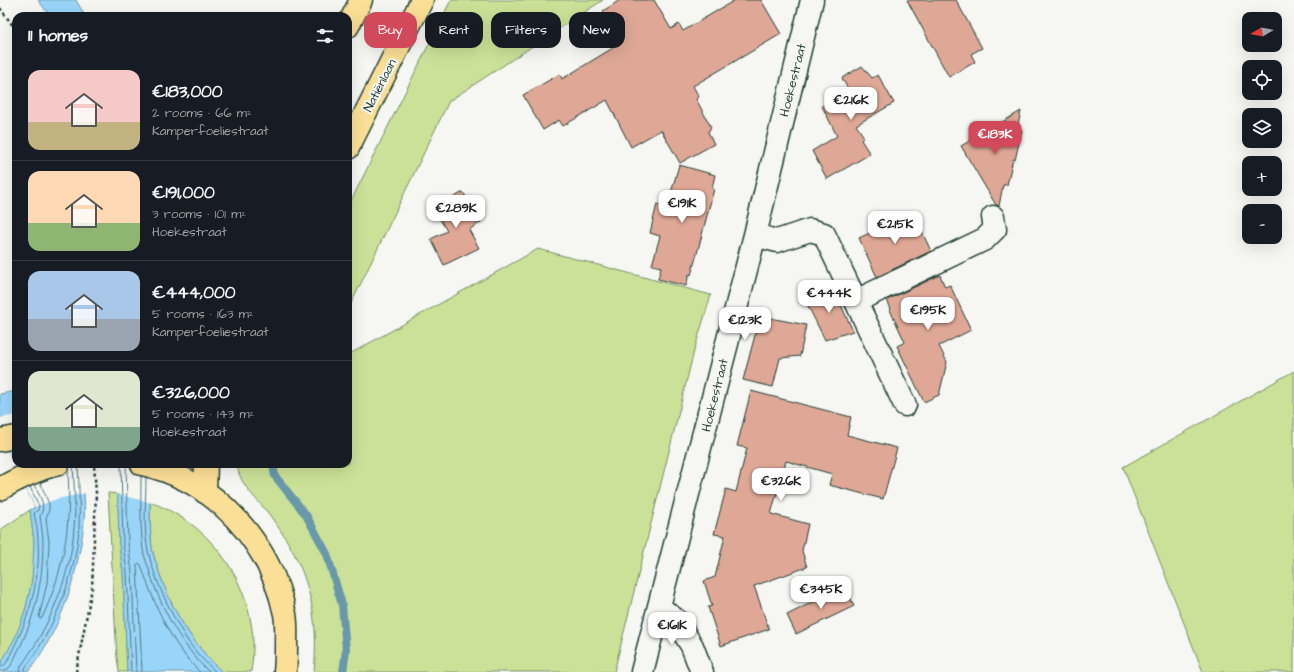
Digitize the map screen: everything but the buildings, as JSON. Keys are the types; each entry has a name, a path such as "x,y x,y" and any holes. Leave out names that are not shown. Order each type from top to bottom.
{"main road":[{"path":"352,18 361,0"},
{"name":"Natiënlaan","path":"352,140 422,0"},
{"path":"0,488 20,477 42,468"},
{"path":"155,468 177,476 205,492 222,504 255,542 269,565 278,589 285,616 285,672"},
{"path":"205,492 206,468"}],"street":[{"name":"Hoekestraat","path":"642,672 754,235 812,0"},
{"path":"856,301 985,239 995,229 993,217"},
{"path":"754,235 777,241 810,230 824,234 905,405"},
{"path":"659,607 676,620 692,646 702,672"}],"path":[{"path":"0,8 12,24"},
{"path":"76,672 92,588 96,493 94,468"}],"green space":[{"path":"451,0 603,0 585,12 569,12 569,22 561,28 561,12 491,12 491,48 530,48 449,101 352,302 352,199 427,48 483,48 483,12 445,12"},
{"path":"538,249 711,295 694,351 614,672 314,672 315,629 313,609 302,571 294,553 271,517 245,486 238,468 352,468 352,353"},
{"path":"1294,371 1294,672 1203,672 1123,467"},
{"path":"108,493 118,494 119,544 123,572 127,672 119,672 117,658"},
{"path":"150,502 170,511 188,522 205,536 219,551 231,569 241,588 248,608 253,640 251,672 222,672 201,650 184,626 170,600 153,554 150,531"},
{"path":"30,510 34,541 34,556 30,589 15,638 0,665 0,530"}],"water":[{"path":"38,0 76,0 83,12 47,12"},
{"path":"12,392 12,459 0,434 0,394"},
{"path":"16,468 82,468 84,489 83,531 76,569 64,606 49,641 28,672 0,672 0,665 16,636 26,608 32,580 34,542 30,510 35,507"},
{"path":"117,468 120,468 150,502 150,531 153,551 164,586 184,626 192,638 222,672 127,672 123,572 119,544"}],"pier":[{"path":"12,416 12,459 0,434 0,418"},
{"path":"16,468 84,468 86,493 57,499 35,507"},
{"path":"115,468 152,468 152,503 116,494"}],"waterway":[{"path":"274,468 275,476 306,515 327,554 342,605 346,650 343,672"}]}
